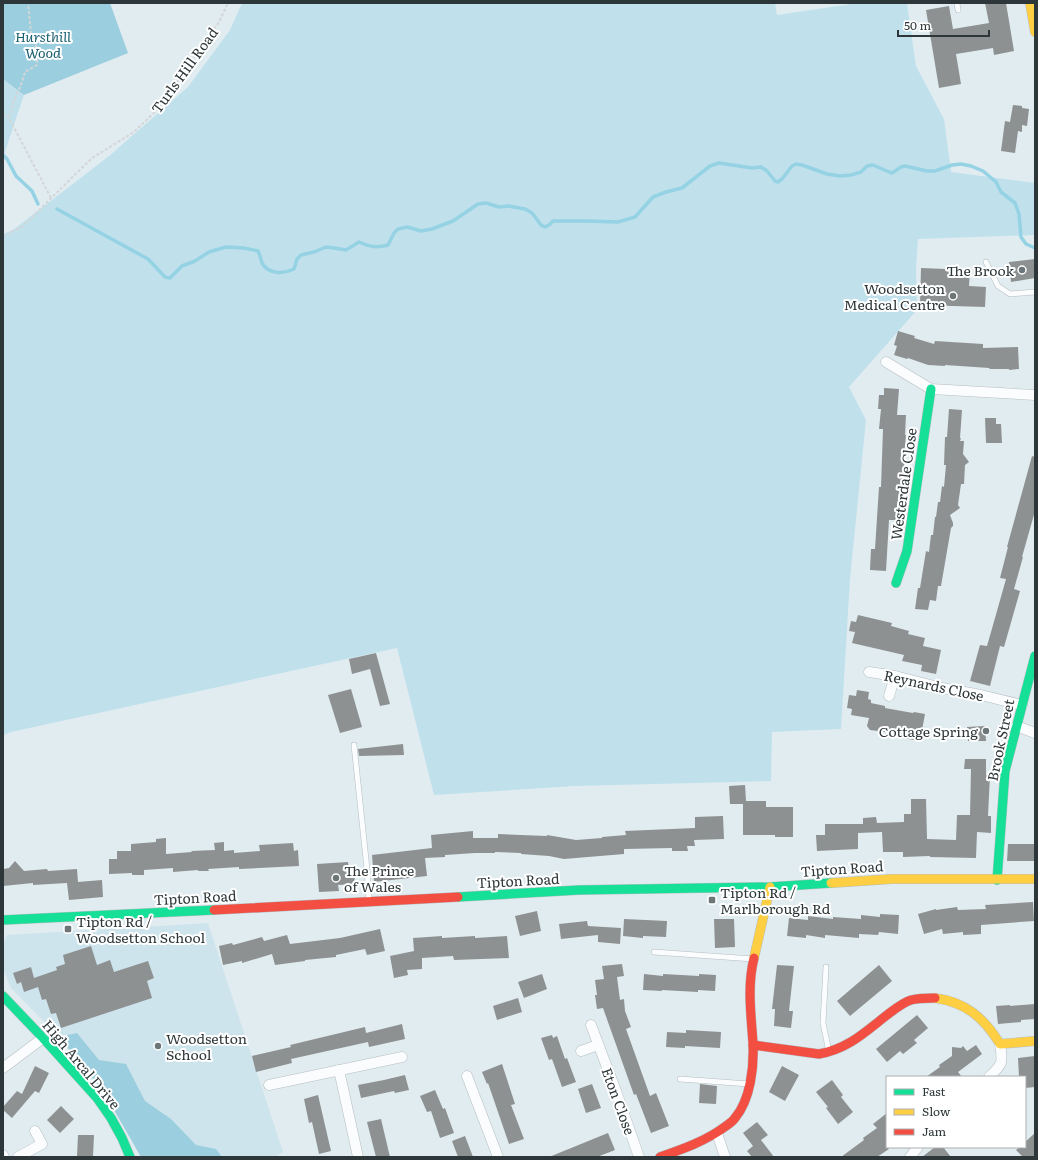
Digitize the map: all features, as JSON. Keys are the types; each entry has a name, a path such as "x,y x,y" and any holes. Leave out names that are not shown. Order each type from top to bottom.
{"street":[{"path":"1030,3 1035,28"},
{"path":"886,362 931,389 1035,395"},
{"name":"Westerdale Close","path":"896,583 908,551 931,389"},
{"name":"Brook Street","path":"997,880 1005,770 1035,656"},
{"name":"Reynards Close","path":"869,672 895,676 942,688 981,695 1022,705"},
{"path":"889,696 895,676"},
{"path":"1016,726 1035,734"},
{"name":"Tipton Road","path":"3,920 579,890 770,888 892,879 1035,879"},
{"path":"660,1157 692,1146 717,1133 735,1119 743,1104 752,1073 753,1045 750,1008 751,970 770,888"},
{"name":"High Arcal Drive","path":"3,996 44,1038 97,1098 111,1118 130,1157"},
{"path":"753,1045 819,1054 829,1053 840,1049 855,1040 898,1007 912,1000 933,998 944,999 955,1002 976,1014 991,1030 1000,1044 1002,1061 999,1068 990,1076"},
{"name":"Eton Close","path":"591,1025 639,1157"},
{"path":"3,1068 44,1038"},
{"path":"1000,1044 1035,1041"},
{"path":"581,1051 598,1046"},
{"path":"269,1085 402,1057"},
{"path":"339,1070 358,1157"},
{"path":"468,1076 498,1157"},
{"path":"18,1157 42,1144 35,1131"},
{"path":"717,1133 725,1157"},
{"path":"910,1157 917,1148"}],"lane":[{"path":"957,3 958,10"},
{"path":"986,262 998,286 1010,294 1035,292"},
{"path":"354,746 369,902"},
{"path":"654,952 754,959"},
{"path":"826,967 823,1023 829,1053"},
{"path":"680,1080 750,1084"}],"path":[{"path":"10,118 14,100 25,72 37,65 37,48 31,33 28,3"},
{"name":"Turls Hill Road","path":"3,237 23,226 92,158 134,132 160,108 219,22 228,3"},
{"path":"3,113 10,118 51,198"}],"shaded area":[{"path":"242,3 775,3 777,15 858,3 907,3 916,66 944,119 951,172 1035,183 1035,235 918,239 916,269 917,310 849,387 866,420 850,579 841,729 772,732 771,781 576,786 434,795 397,648 11,732 3,735 3,234 13,230 109,156 188,87 230,30"},
{"path":"3,79 24,95 3,158"},
{"name":"Woodsetton School","path":"208,923 283,1152 275,1157 141,1157 105,1094 59,1037 11,988 3,968 3,944 7,935"}],"green space":[{"name":"Hursthill Wood","path":"3,3 110,3 128,53 24,95 3,79"},
{"path":"77,1033 99,1060 126,1064 145,1101 171,1119 196,1145 216,1149 222,1157 141,1157 105,1094 59,1037"}],"building":[{"path":"985,3 1006,3 1014,51 994,55 993,48 956,54 961,84 939,88 926,10 949,6 953,29 989,23"},
{"path":"1013,105 1022,106 1022,108 1029,109 1027,126 1022,125 1022,132 1018,131 1015,153 1001,151 1005,121 1010,122"},
{"name":"The Brook","path":"1035,259 1035,278 1011,282 1009,262"},
{"name":"Woodsetton Medical Centre","path":"921,268 970,270 969,286 986,287 985,307 920,305"},
{"path":"898,331 934,344 935,341 983,344 983,348 1018,347 1019,369 1009,370 928,365 894,355 897,346 894,345"},
{"path":"884,388 899,389 897,415 906,415 905,456 902,485 900,485 899,503 897,503 897,520 889,520 886,571 870,570 871,549 875,549 879,487 881,487 883,429 879,429 881,409 878,409 879,395 884,395"},
{"path":"949,409 962,410 960,441 964,441 963,454 969,462 965,465 964,484 961,484 958,505 960,508 950,515 953,526 951,528 941,586 938,586 936,601 930,600 928,610 915,609 926,551 929,552 938,502 940,502 942,486 944,487 946,465 944,465 945,437 947,437"},
{"path":"985,418 996,418 996,424 1001,424 1002,443 986,443"},
{"path":"1032,456 1035,457 1035,511 1014,589 1020,591 1004,647 1000,646 990,686 970,681 980,645 987,646 1006,579 1000,578"},
{"path":"858,615 892,623 891,626 909,631 908,634 925,638 923,646 941,650 936,674 921,671 922,665 902,661 904,655 852,643 855,632 849,631 851,621 856,622"},
{"path":"376,653 390,704 380,706 370,669 352,674 349,659"},
{"path":"351,689 362,727 340,733 328,695"},
{"path":"857,690 869,692 868,699 871,700 871,703 885,706 885,708 925,714 920,741 885,735 886,732 870,730 867,726 869,718 851,715 852,709 847,708 849,695 856,696"},
{"path":"985,726 986,741 968,741 967,727"},
{"path":"403,744 404,755 359,756 358,749"},
{"path":"965,759 986,759 986,775 990,775 988,816 991,816 991,833 977,832 976,858 930,856 903,857 903,852 883,852 882,832 858,833 858,849 817,851 816,835 825,835 825,824 863,824 863,818 876,817 877,823 904,822 904,814 911,814 911,799 926,799 927,839 956,840 957,815 970,815 971,769 964,769"},
{"path":"745,785 746,801 766,801 766,807 793,807 793,837 775,837 775,835 743,835 743,804 730,804 729,786"},
{"path":"723,816 724,839 694,840 695,846 687,846 688,851 672,851 672,848 624,849 624,854 564,859 521,853 495,852 445,855 445,857 425,858 427,876 374,882 372,855 432,848 431,835 473,831 473,838 498,838 498,834 547,835 576,840 626,835 625,831 695,828 695,817"},
{"path":"166,838 166,854 215,850 214,843 224,842 224,851 234,850 234,853 260,851 259,845 293,843 294,851 298,850 299,866 239,869 239,867 208,869 209,871 198,870 173,872 173,868 144,870 144,875 132,875 132,873 109,874 109,859 117,859 117,851 131,851 131,844 156,842 156,839"},
{"path":"1008,844 1035,844 1035,861 1007,861"},
{"path":"15,861 24,871 77,869 78,882 102,880 103,897 69,900 67,883 33,885 33,883 3,886 3,869 9,868"},
{"name":"The Prince of Wales","path":"348,862 349,871 354,871 355,884 338,885 339,891 319,892 317,864"},
{"path":"1033,902 1034,921 981,925 981,934 963,935 963,932 943,934 942,929 924,934 918,914 936,909 957,907 958,910 986,909 985,905"},
{"path":"537,911 541,931 520,936 515,916"},
{"path":"880,914 899,915 898,934 879,932 878,935 859,934 859,938 825,935 825,938 806,935 806,938 787,936 789,918 808,920 808,916 833,919 833,917 861,919 861,915 880,917"},
{"path":"624,919 667,921 666,937 643,936 643,938 623,936"},
{"path":"714,919 734,919 735,947 715,948"},
{"path":"587,921 588,926 621,928 620,944 598,942 598,935 561,939 559,924"},
{"path":"380,929 385,951 367,955 365,949 336,955 336,957 275,965 272,954 242,963 242,961 223,965 219,946 232,943 233,945 262,937 264,941 287,935 290,944 340,938"},
{"path":"442,936 442,938 475,936 475,938 507,936 509,958 454,960 453,956 422,958 422,969 407,970 408,975 394,978 390,956 414,951 413,938"},
{"path":"91,946 97,965 110,960 114,972 148,961 154,978 147,981 152,998 61,1028 56,1013 51,1014 46,999 42,1000 38,987 24,992 21,982 17,984 13,973 31,967 34,978 57,970 56,967 65,964 63,955"},
{"path":"622,964 624,976 617,977 620,1000 624,999 625,1011 631,1027 626,1029 650,1096 656,1093 669,1126 651,1133 636,1094 634,1095 603,1008 597,1009 595,980 604,979 602,966"},
{"path":"777,965 794,966 789,1011 793,1011 791,1028 774,1026 775,1009 772,1009"},
{"path":"879,965 892,981 850,1016 837,1001"},
{"path":"542,974 547,989 524,998 518,982"},
{"path":"644,974 663,976 663,974 699,976 699,974 716,975 715,991 698,990 698,992 643,990"},
{"path":"518,998 522,1012 497,1020 493,1006"},
{"path":"1035,1004 1035,1019 998,1024 996,1006"},
{"path":"917,1015 928,1028 914,1040 917,1043 903,1054 900,1051 887,1062 876,1049"},
{"path":"402,1024 405,1039 369,1047 368,1042 291,1059 292,1063 256,1072 252,1056 291,1047 290,1045 365,1027 366,1033"},
{"path":"686,1030 721,1032 720,1048 685,1046 685,1048 666,1047 667,1032 686,1033"},
{"path":"552,1035 553,1038 557,1036 565,1059 567,1058 576,1082 562,1087 552,1059 549,1060 541,1038"},
{"path":"976,1045 982,1054 958,1072 961,1076 927,1076 940,1067 939,1065 952,1056 952,1047 961,1048 963,1046 967,1051"},
{"path":"1035,1056 1035,1087 1026,1088 1026,1076 1019,1076 1018,1058"},
{"path":"502,1064 515,1104 511,1105 524,1139 509,1144 488,1083 487,1084 482,1072"},
{"path":"35,1066 49,1073 39,1093 35,1091 12,1118 3,1110 3,1107 17,1091 22,1094"},
{"path":"782,1066 799,1075 785,1101 769,1092"},
{"path":"405,1075 409,1090 395,1093 394,1091 361,1098 358,1085"},
{"path":"832,1080 843,1095 841,1097 853,1112 838,1124 826,1108 828,1107 816,1092"},
{"path":"592,1084 601,1108 586,1113 578,1089"},
{"path":"700,1084 717,1086 716,1104 699,1103"},
{"path":"435,1090 443,1109 445,1108 454,1133 440,1138 431,1111 427,1112 420,1096"},
{"path":"318,1095 331,1151 319,1154 312,1122 309,1123 304,1099"},
{"path":"61,1106 74,1119 60,1133 47,1120"},
{"path":"886,1114 886,1148 889,1149 877,1157 841,1157 877,1128 873,1124"},
{"path":"381,1119 390,1157 376,1157 367,1122"},
{"path":"757,1122 768,1135 761,1140 774,1157 752,1157 747,1151 753,1146 743,1133"},
{"path":"608,1133 615,1150 597,1157 549,1157"},
{"path":"1035,1133 1035,1157 1023,1157 1016,1150 1019,1148 1026,1148 1026,1141"},
{"path":"78,1135 94,1135 93,1157 77,1157"},
{"path":"465,1136 473,1157 458,1157 452,1141"},
{"path":"934,1148 944,1148 951,1157 922,1157"}],"waterway":[{"path":"3,155 7,159 16,176 32,191 38,204"},
{"path":"57,209 148,259 165,277 170,278 182,266 195,261 209,252 226,247 244,248 258,251 265,267 269,270 277,272 286,272 294,269 297,259 301,255 326,247 346,250 359,242 374,246 388,245 394,233 398,229 407,227 421,231 432,229 453,221 478,204 486,203 499,207 508,206 525,209 532,213 541,225 545,227 553,221 618,222 635,217 653,197 682,188 710,166 719,163 752,168 761,167 767,171 775,181 778,182 792,166 796,164 827,174 840,176 861,172 867,166 873,165 892,173 905,166 927,171 935,171 952,165 961,164 983,171 996,182 1001,192 1015,203 1019,214 1021,237 1026,244 1035,248"}],"traffic: fast":[{"path":"896,583 907,551 931,389"},
{"path":"997,880 1005,771 1035,656"},
{"path":"458,897 579,890 770,887 831,883"},
{"path":"3,920 214,910"},
{"path":"3,996 97,1098 111,1118 130,1157"}],"traffic: slow":[{"path":"1030,3 1035,32"},
{"path":"831,883 892,879 1035,879"},
{"path":"754,958 770,887"},
{"path":"935,998 946,1000 965,1007 981,1019 1000,1044 1035,1041"}],"traffic: jam":[{"path":"214,910 458,897"},
{"path":"660,1157 694,1144 718,1131 734,1119 745,1102 753,1062 750,990 754,958"},
{"path":"753,1045 819,1054 829,1052 856,1039 896,1008 905,1003 911,1000 935,998"}],"place":[{"name":"The Brook","path":"1022,270"},
{"name":"Woodsetton Medical Centre","path":"953,296"},
{"name":"Cottage Spring","path":"986,731"},
{"name":"The Prince of Wales","path":"336,878"},
{"name":"Tipton Rd / Marlborough Rd","path":"712,900"},
{"name":"Tipton Rd / Woodsetton School","path":"68,929"},
{"name":"Woodsetton School","path":"158,1046"}]}
